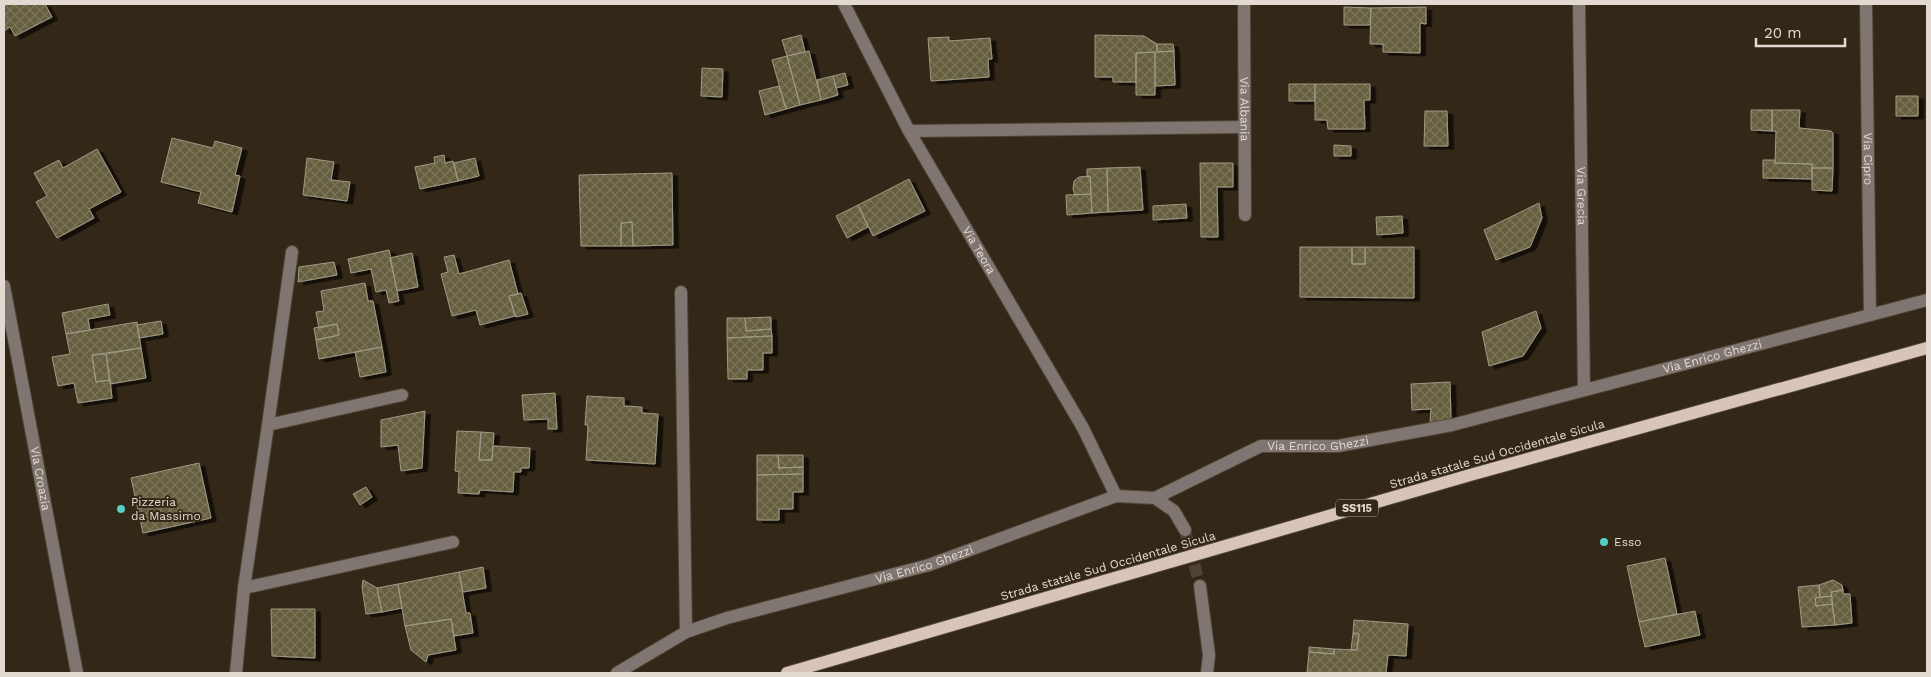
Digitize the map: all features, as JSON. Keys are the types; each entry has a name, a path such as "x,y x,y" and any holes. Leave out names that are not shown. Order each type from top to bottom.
{"main road":[{"name":"Strada statale Sud Occidentale Sicula","path":"787,673 1470,476 1927,348"}],"street":[{"name":"Via Teora","path":"844,4 909,131 1083,428 1116,496"},
{"name":"Via Albania","path":"1244,4 1245,215"},
{"name":"Via Grecia","path":"1579,4 1584,390"},
{"name":"Via Cipro","path":"1866,4 1870,315"},
{"path":"909,131 1244,127"},
{"path":"236,673 244,588 292,252"},
{"name":"Via Croazia","path":"4,286 6,317 76,673"},
{"path":"680,292 686,632"},
{"name":"Via Enrico Ghezzi","path":"617,673 686,632 727,618 929,565 1116,496 1155,498 1261,446 1338,446 1452,425 1927,300"},
{"path":"268,425 402,395"},
{"path":"1155,498 1174,512 1185,530"},
{"path":"244,588 453,542"},
{"path":"1200,586 1210,655 1207,673"}],"building":[{"path":"4,4 45,4 52,17 15,36 10,27 4,31"},
{"path":"1344,7 1371,8 1370,25 1344,25"},
{"path":"1426,7 1426,24 1420,23 1420,53 1383,52 1383,44 1370,44 1371,8"},
{"path":"801,35 805,52 787,56 782,40"},
{"path":"1095,35 1144,36 1157,44 1157,52 1174,51 1175,85 1155,86 1155,52 1136,53 1136,82 1113,82 1113,77 1095,77"},
{"path":"949,37 949,41 990,38 992,59 988,59 989,77 931,81 928,38"},
{"path":"1157,44 1173,44 1174,51 1157,52"},
{"path":"809,51 821,100 800,105 787,56"},
{"path":"1155,52 1155,95 1136,95 1136,53"},
{"path":"787,56 800,105 786,109 772,60"},
{"path":"702,68 723,69 722,97 701,96"},
{"path":"845,73 848,85 836,88 833,76"},
{"path":"833,76 838,95 821,100 817,80"},
{"path":"1289,84 1315,84 1315,101 1289,101"},
{"path":"1315,84 1370,84 1370,100 1364,100 1365,129 1328,129 1327,120 1315,120"},
{"path":"779,86 786,109 765,115 759,91"},
{"path":"1896,96 1918,96 1918,116 1896,116"},
{"path":"1751,110 1772,110 1772,131 1751,130"},
{"path":"1772,110 1800,110 1799,128 1831,131 1833,133 1833,168 1812,168 1812,164 1775,163 1776,131 1772,131"},
{"path":"1425,111 1447,111 1448,146 1424,146"},
{"path":"172,138 213,148 215,141 242,148 235,175 240,176 232,212 198,203 201,192 161,182"},
{"path":"1334,145 1351,146 1351,156 1334,156"},
{"path":"97,149 121,192 89,209 94,218 57,238 36,202 47,196 34,173 59,160 63,168"},
{"path":"444,155 445,163 453,161 458,181 420,189 415,167 435,163 434,157"},
{"path":"307,158 334,162 331,180 350,182 347,201 303,195"},
{"path":"475,158 479,176 458,181 454,163"},
{"path":"1763,160 1775,160 1775,163 1812,164 1812,179 1763,178"},
{"path":"1200,163 1233,163 1233,187 1217,187 1218,237 1201,237"},
{"path":"1140,167 1143,210 1108,212 1107,168"},
{"path":"1107,168 1108,212 1092,213 1090,176 1087,177 1087,169"},
{"path":"1812,168 1833,168 1832,191 1812,190"},
{"path":"672,173 673,245 633,246 632,222 621,223 621,246 581,246 579,175"},
{"path":"1090,176 1091,194 1075,195 1073,189 1074,181 1079,177"},
{"path":"909,179 925,211 873,236 858,205"},
{"path":"1091,194 1092,213 1067,215 1066,195"},
{"path":"1539,203 1542,218 1530,247 1496,260 1484,230"},
{"path":"1186,204 1187,218 1153,220 1153,206"},
{"path":"858,205 868,227 847,238 836,216"},
{"path":"1402,216 1403,233 1377,235 1376,217"},
{"path":"632,222 633,246 621,246 621,223"},
{"path":"1300,247 1352,247 1352,264 1365,264 1365,247 1414,247 1414,298 1300,297"},
{"path":"1352,247 1365,247 1365,264 1352,264"},
{"path":"389,250 399,301 389,303 386,290 376,292 371,269 351,273 348,259"},
{"path":"412,253 418,287 397,291 390,258"},
{"path":"454,255 459,274 509,260 518,294 509,296 515,316 480,325 476,310 452,316 441,274 448,272 444,257"},
{"path":"334,262 337,275 298,282 299,267"},
{"path":"365,283 368,301 373,301 382,347 319,359 316,340 339,335 337,324 319,328 316,312 324,311 321,291"},
{"path":"521,293 528,314 516,317 509,296"},
{"path":"108,304 110,315 88,319 90,330 66,334 62,313"},
{"path":"1536,311 1541,328 1523,356 1489,366 1482,332"},
{"path":"771,317 771,329 746,331 745,318"},
{"path":"727,318 745,318 746,331 771,329 772,336 727,338"},
{"path":"161,321 163,334 139,338 137,325"},
{"path":"137,322 141,348 92,355 96,382 110,380 112,398 78,403 74,383 58,386 52,357 70,354 66,334"},
{"path":"337,324 339,335 316,340 314,328"},
{"path":"772,336 772,353 763,353 763,370 747,370 747,379 728,379 727,338"},
{"path":"382,347 386,372 360,377 355,352"},
{"path":"141,348 146,378 110,384 106,354"},
{"path":"106,354 110,380 96,382 92,355"},
{"path":"1450,382 1451,419 1430,422 1431,409 1412,410 1411,384"},
{"path":"555,393 557,429 548,429 548,419 524,420 522,395"},
{"path":"587,396 624,398 624,406 642,407 642,413 658,414 655,464 586,460 588,425 585,425"},
{"path":"425,411 422,468 401,471 398,445 381,447 381,420"},
{"path":"457,431 481,432 479,460 492,460 493,446 530,448 529,468 521,468 521,472 514,472 513,492 480,490 479,494 458,493 459,472 455,471"},
{"path":"481,432 494,433 492,460 479,460"},
{"path":"757,455 778,455 779,468 803,467 803,474 757,475"},
{"path":"778,455 803,455 803,467 779,468"},
{"path":"199,463 211,518 143,533 131,478"},
{"path":"803,474 803,492 793,492 793,509 779,509 779,520 757,520 757,475"},
{"path":"366,487 372,497 360,505 353,494"},
{"path":"1665,558 1677,614 1639,622 1627,566"},
{"path":"483,567 486,588 463,592 459,572"},
{"path":"459,572 466,613 470,613 473,633 454,636 451,619 405,626 398,584"},
{"path":"363,580 377,588 382,612 366,614 362,587"},
{"path":"1833,580 1842,585 1843,590 1831,592 1832,596 1820,597 1819,585"},
{"path":"398,584 402,608 382,612 377,588"},
{"path":"1819,585 1820,597 1815,598 1816,606 1832,604 1835,625 1802,627 1798,587"},
{"path":"1843,590 1843,594 1850,594 1852,623 1835,625 1831,592"},
{"path":"1832,596 1832,604 1816,606 1815,598"},
{"path":"271,609 315,609 315,658 272,656"},
{"path":"1695,611 1700,635 1645,647 1639,622"},
{"path":"451,619 456,650 428,655 426,662 411,650 405,626"},
{"path":"1354,620 1408,624 1406,656 1388,655 1386,673 1307,673 1309,652 1334,654 1334,649 1357,650 1359,634 1353,633"},
{"path":"1353,633 1359,634 1357,650 1351,650"},
{"path":"1309,647 1334,649 1334,654 1309,652"}],"tunnel":[{"path":"1185,530 1200,586"}],"place":[{"name":"Pizzeria da Massimo","path":"121,509"},
{"name":"Esso","path":"1604,542"}]}
